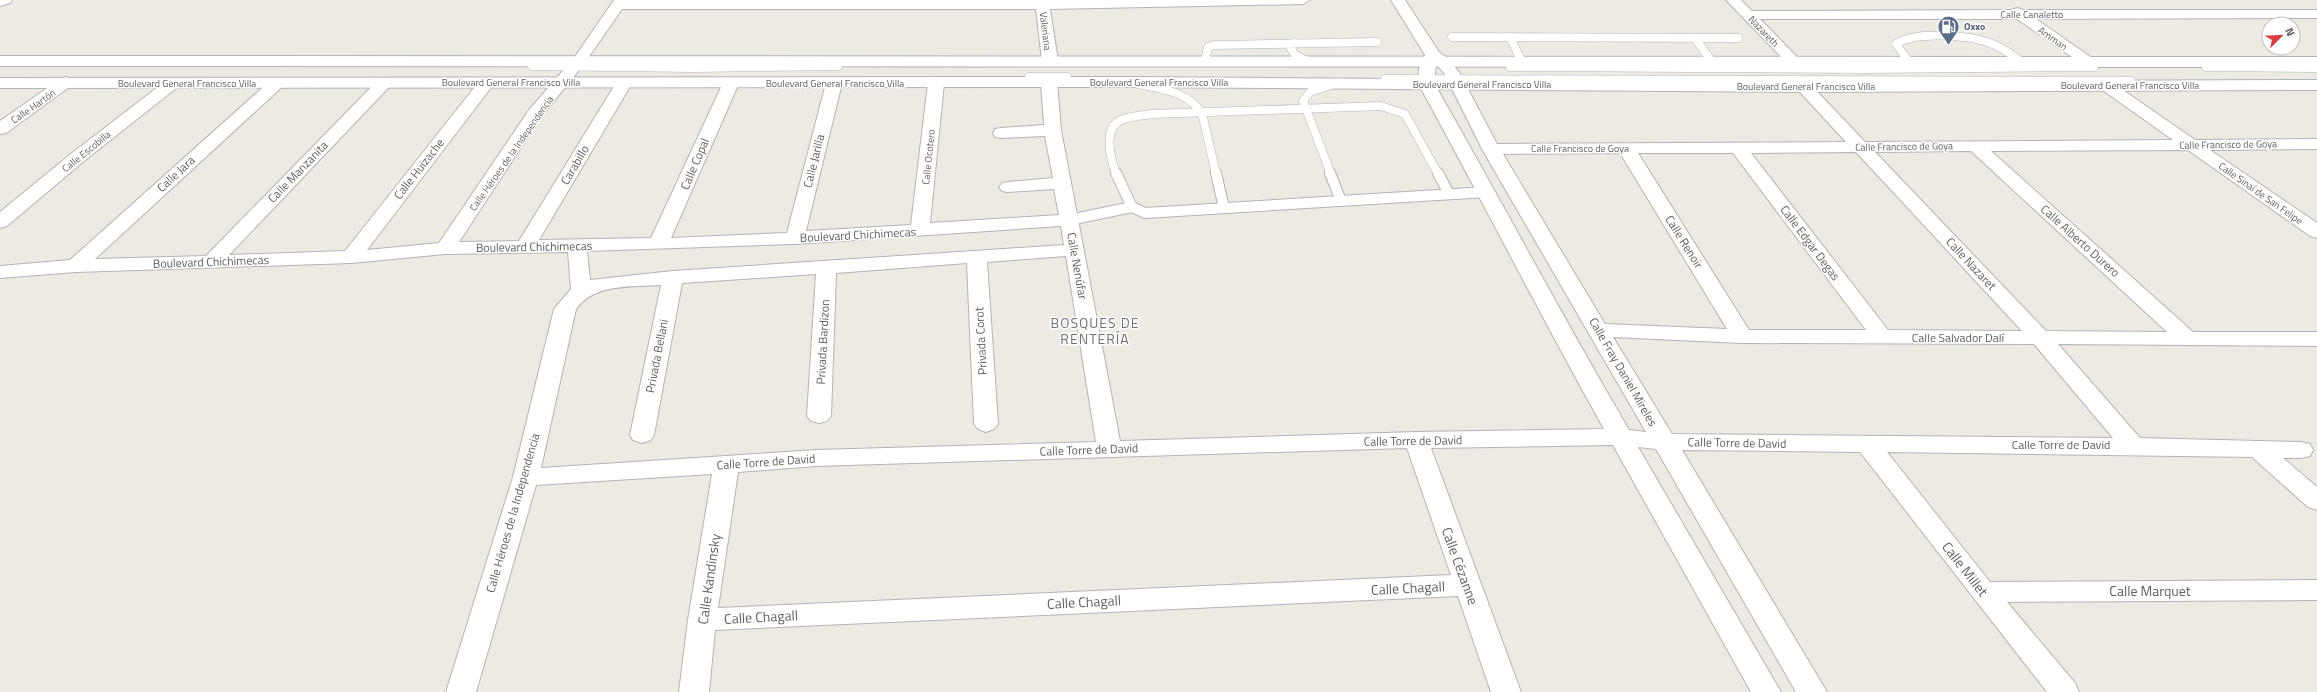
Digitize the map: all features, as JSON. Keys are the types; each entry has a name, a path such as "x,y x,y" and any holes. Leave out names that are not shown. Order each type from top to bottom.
{"street":[{"path":"0,2 5,0"},
{"path":"620,2 1043,3 1303,0"},
{"name":"Calle Fray Daniel Mireles","path":"1398,0 1437,70 1491,149 1812,692"},
{"name":"Nazareth","path":"1733,0 1794,62"},
{"name":"Amman","path":"1999,0 2087,62"},
{"path":"2306,0 2317,6"},
{"name":"Calle Héroes de la Independencia","path":"445,248 535,114 570,73 620,2"},
{"name":"Valeriana","path":"1043,3 1050,61"},
{"name":"Calle Canaletto","path":"1748,15 2018,13 2317,14"},
{"path":"0,66 57,60"},
{"name":"Boulevard General Francisco Villa","path":"0,61 57,60 570,73 624,83 1335,83 1437,70 1522,62 2317,62"},
{"name":"Boulevard General Francisco Villa","path":"0,83 487,82 570,73 719,62 1307,61 1437,70 1804,87 2317,85"},
{"path":"570,73 604,69 694,68 719,62"},
{"path":"1217,83 1234,79 1437,70"},
{"name":"Calle Fray Daniel Mireles","path":"1437,70 1487,192 1561,333 1766,692"},
{"name":"Calle Hartón","path":"0,129 66,82"},
{"name":"Calle Manzanita","path":"211,262 385,82"},
{"name":"Calle Huizache","path":"351,257 487,82"},
{"name":"Calle Nenúfar","path":"1049,82 1053,130 1073,250 1110,450"},
{"name":"Calle Escobilla","path":"0,222 96,143 173,83"},
{"name":"Calle Jara","path":"76,266 277,83"},
{"name":"Carabillo","path":"525,248 624,83"},
{"name":"Calle Copal","path":"658,244 731,83"},
{"name":"Calle Jarilla","path":"795,238 834,83"},
{"name":"Calle Ocotero","path":"920,231 936,83"},
{"name":"Calle Sinaí de San Felipe","path":"2107,86 2317,232"},
{"name":"Calle Nazaret","path":"1804,87 2042,338 2133,446"},
{"path":"1001,134 1053,130"},
{"name":"Calle Francisco de Goya","path":"1491,149 1625,147 1739,149 1974,145 2313,146"},
{"name":"Calle Alberto Durero","path":"1974,145 2186,337"},
{"name":"Calle Renoir","path":"1625,147 1742,336"},
{"name":"Calle Edgar Degas","path":"1739,149 1882,337"},
{"path":"1008,187 1062,183"},
{"name":"Boulevard Chichimecas","path":"0,272 76,266 351,257 445,248 525,248 795,238 920,231 1069,220"},
{"path":"577,246 581,290 602,284 673,277 977,258 1073,250"},
{"name":"Privada Corot","path":"977,258 986,424"},
{"name":"Privada Bardizon","path":"819,416 826,268"},
{"name":"Privada Bellani","path":"642,435 673,277"},
{"name":"Calle Héroes de la Independencia","path":"461,692 526,477 565,309 572,297 581,290"},
{"name":"Calle Salvador Dalí","path":"1598,330 1742,336 2042,338 2186,337 2317,339"},
{"name":"Calle Torre de David","path":"526,477 638,469 726,466 816,458 1416,440 1620,437 1663,442 1868,445 2133,446 2301,450"},
{"name":"Calle Cézanne","path":"1416,440 1466,585 1506,692"},
{"name":"Calle Millet","path":"1868,445 1983,592 2064,692"},
{"path":"2259,450 2317,501"},
{"name":"Calle Kandinsky","path":"694,692 702,620 726,466"},
{"name":"Calle Chagall","path":"702,620 1466,585"},
{"name":"Calle Marquet","path":"1983,592 2317,590"}],"lane":[{"path":"1452,37 1738,38"},
{"path":"1510,37 1522,62"},
{"path":"1910,63 1896,44 1903,39 1924,37 1980,40 2005,50 2022,62"},
{"path":"1695,38 1712,62"},
{"path":"1205,61 1206,50 1208,47 1214,45 1377,42"},
{"path":"1294,43 1290,47 1292,52 1307,61"},
{"path":"20,65 570,73 1234,79"},
{"path":"694,68 1042,65 1437,70 1827,81 2317,81"},
{"path":"1437,70 1736,68 2317,68"},
{"path":"0,78 570,73"},
{"path":"1128,82 1180,94 1197,104 1202,113 1224,208"},
{"path":"1335,83 1305,96 1302,101 1341,201"},
{"path":"1449,194 1405,114 1400,111 1381,106 1139,115 1122,119 1117,122 1108,136 1112,166 1126,198 1132,208 1138,212 1154,214 1224,208 1487,192"},
{"path":"1069,220 1132,208"}],"place":[{"name":"Oxxo","path":"1948,46"}],"district":[{"name":"BOSQUES DE RENTERÍA","path":"1095,332"}]}
